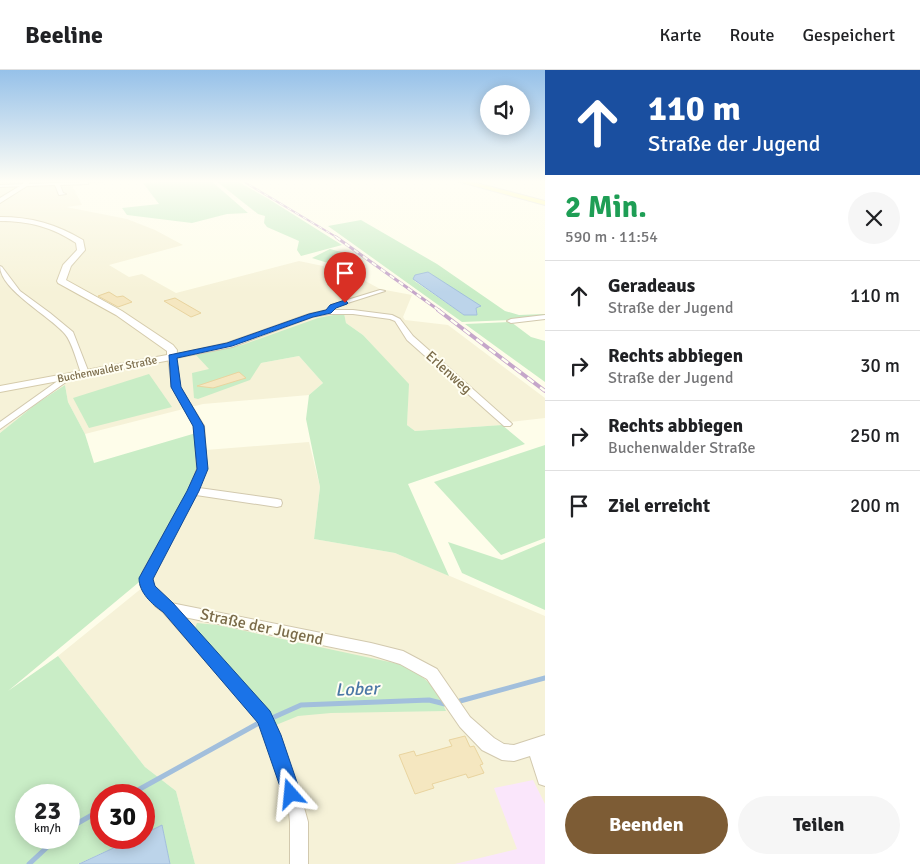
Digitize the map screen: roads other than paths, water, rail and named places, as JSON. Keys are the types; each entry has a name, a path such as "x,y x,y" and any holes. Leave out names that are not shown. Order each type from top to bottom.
{"street":[{"path":"0,219 26,218 44,222 80,242 81,250 68,265 61,281 119,312 172,350 176,387 199,426 202,469 193,491 146,578 146,585 267,722 297,811 299,822 299,864"},
{"path":"0,268 18,292 48,314 70,334 85,373"},
{"name":"Buchenwalder Straße","path":"328,312 333,306 382,291"},
{"name":"Buchenwalder Straße","path":"0,388 229,345 311,315 328,312 353,312 396,318"},
{"path":"511,321 545,317"},
{"name":"Erlenweg","path":"396,318 410,338 507,424"},
{"path":"0,426 69,376"},
{"path":"193,491 277,503"},
{"name":"Straße der Jugend","path":"168,608 371,649 403,658 432,674 465,722 488,744 502,752 514,753 539,745 538,754 545,778"}],"water":[{"path":"428,272 481,306 476,308 477,315 464,315 413,279 415,275"},
{"path":"162,825 170,864 79,864 111,849 155,849 155,828"}],"waterway":[{"name":"Lober","path":"460,701 545,678"},
{"name":"Lober","path":"272,718 301,705 429,700 445,704"},
{"name":"Lober","path":"149,784 257,724"},
{"name":"Lober","path":"80,822 90,816"},
{"name":"Lober","path":"29,864 45,849"}],"railway":[{"path":"303,217 338,238"},
{"path":"336,237 440,311"},
{"path":"438,310 545,391"}]}
